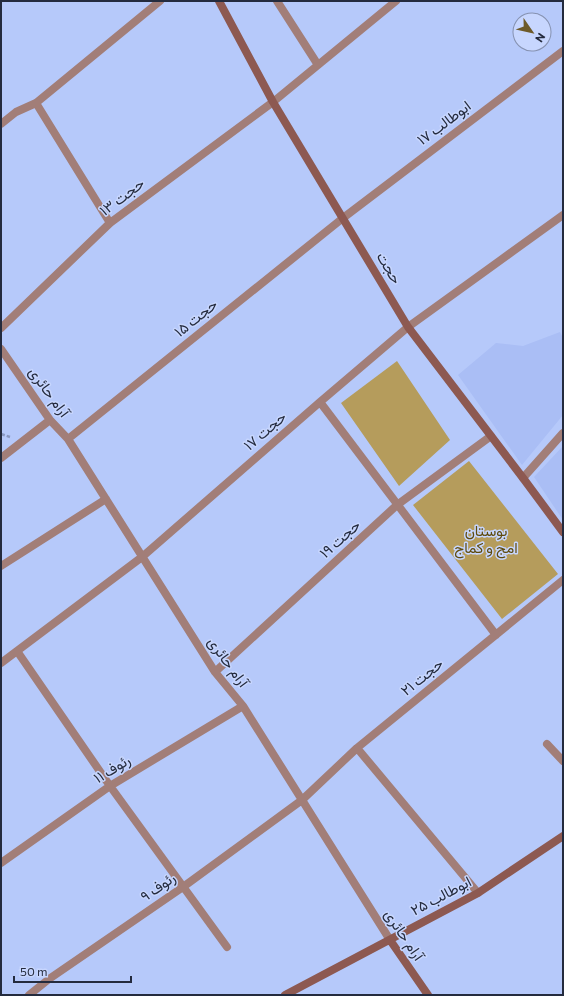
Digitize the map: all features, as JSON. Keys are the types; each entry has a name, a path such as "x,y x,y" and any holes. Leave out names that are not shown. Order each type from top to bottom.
{"street":[{"path":"1,124 16,112 36,103 160,1"},
{"name":"حجت","path":"219,1 272,102 408,327 563,532"},
{"path":"277,1 318,65"},
{"name":"حجت ۱۳","path":"1,328 110,223 272,102 396,1"},
{"name":"ابوطالب ۱۷","path":"342,218 563,51"},
{"path":"36,103 110,223"},
{"name":"حجت ۱۷","path":"1,662 142,557 408,327 563,215"},
{"name":"حجت ۱۵","path":"68,440 342,218"},
{"name":"آرام حائری","path":"1,349 50,420 68,440 215,672 243,706 390,940 428,995"},
{"path":"320,402 496,635"},
{"path":"1,458 50,420"},
{"path":"523,478 563,433"},
{"name":"حجت ۱۹","path":"215,672 397,505 491,436"},
{"path":"1,566 106,499"},
{"name":"حجت ۲۱","path":"302,800 357,748 563,580"},
{"path":"17,651 110,786 227,947"},
{"name":"رئوف ۱۱","path":"1,863 110,786 243,706"},
{"path":"547,744 563,761"},
{"path":"357,748 478,893"},
{"name":"رئوف ۹","path":"29,995 49,979 183,887 302,800"},
{"name":"ابوطالب ۲۵","path":"285,995 478,893 563,836"}],"shaded area":[{"path":"560,332 563,338 563,415 522,465 458,375 496,343 523,346"},
{"path":"563,446 563,520 534,477"}],"green space":[{"path":"397,361 450,440 399,486 341,403"},
{"name":"بوستان امج و کماج","path":"469,461 558,574 502,619 413,505"}]}
